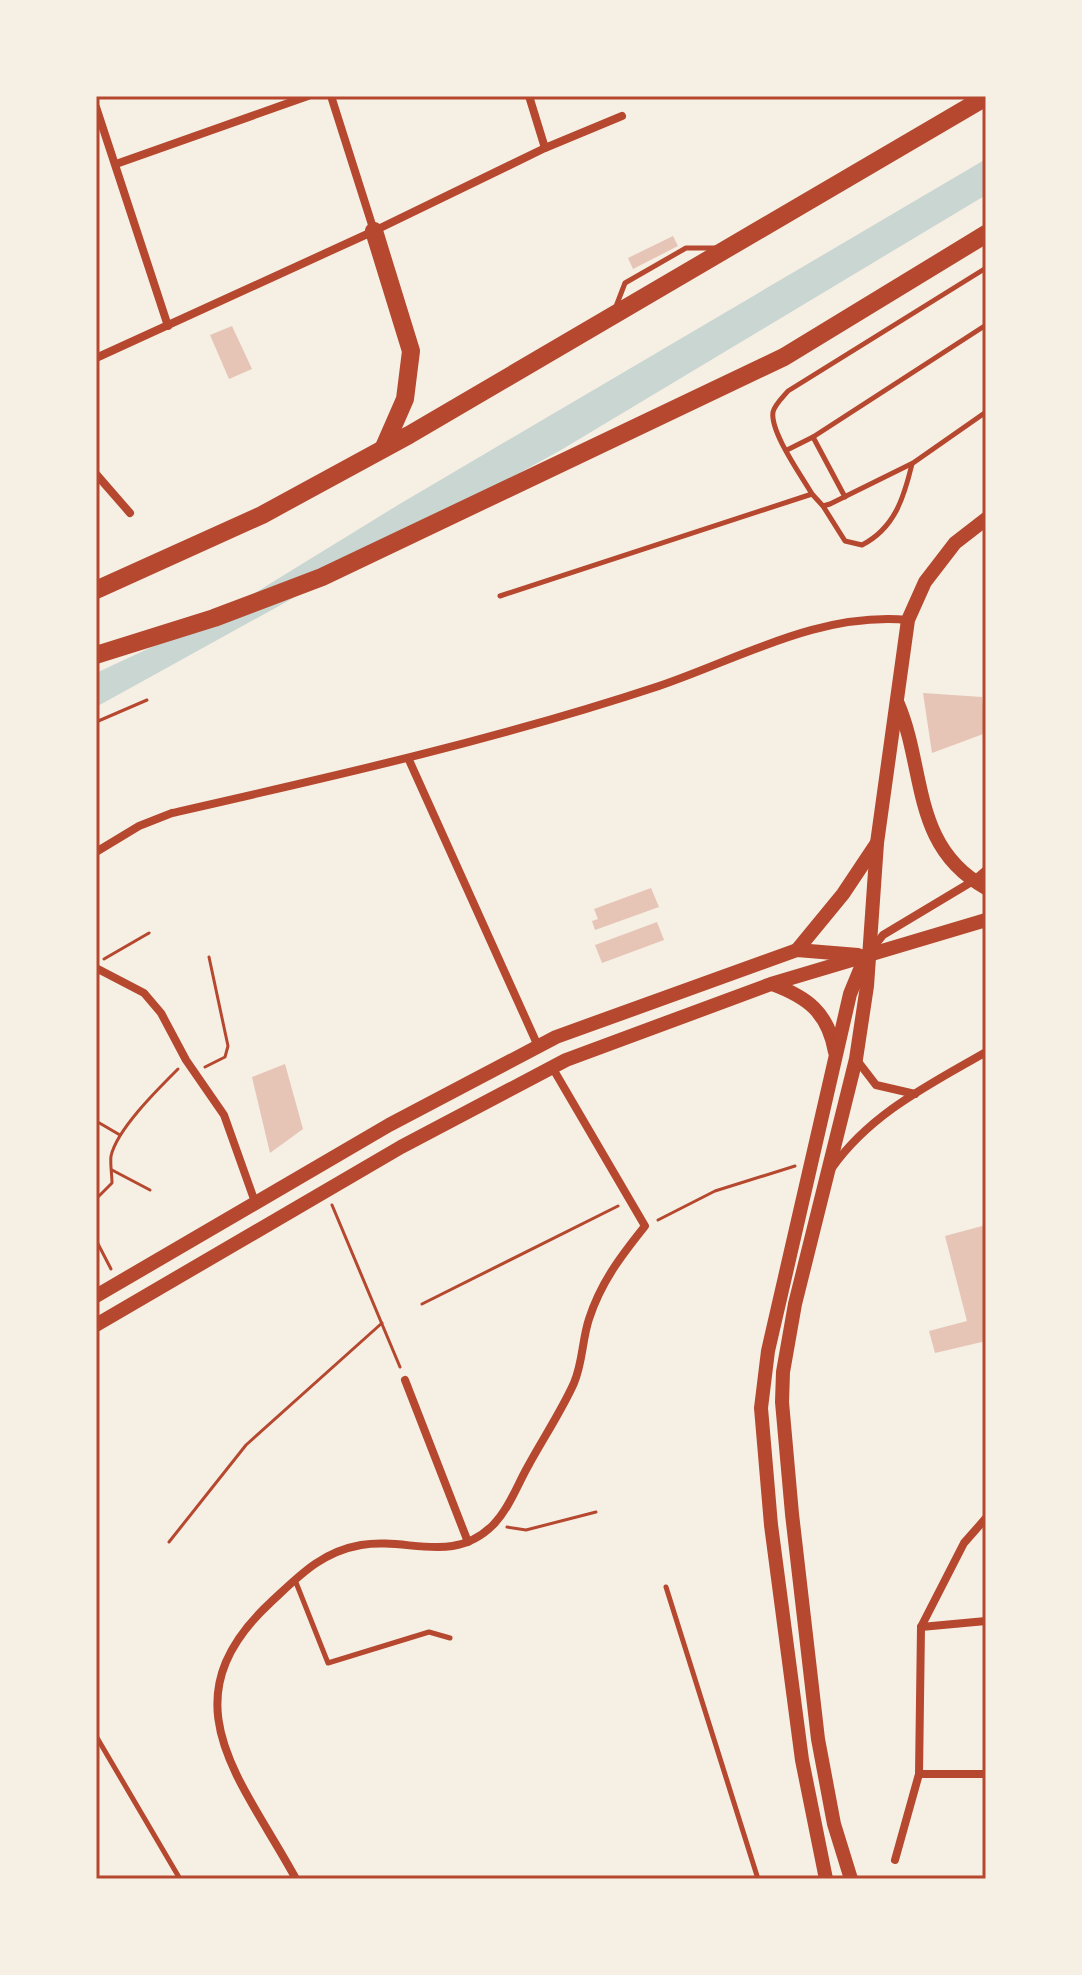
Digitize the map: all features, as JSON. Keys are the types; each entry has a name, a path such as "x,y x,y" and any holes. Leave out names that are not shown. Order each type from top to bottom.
{"highway":[{"path":"96,590 262,515 613,316 986,97"},
{"path":"374,231 411,351 405,399 384,447"},
{"path":"96,655 214,618 322,577 784,357 986,234"}],"main road":[{"path":"851,1879 834,1824 823,1770 782,1402 793,1316 856,1059 867,986 866,956 877,843 908,620 925,582 955,543 986,519"},
{"path":"897,704 908,728 912,763 927,818 943,850 980,885"},
{"path":"797,950 843,894 877,843"},
{"path":"96,1325 324,1191 462,1113 552,1067 771,984 986,920"},
{"path":"96,1296 449,1091 538,1046 797,950 866,956"},
{"path":"826,1879 802,1760 771,1525 761,1408 768,1351 835,1055 850,994 866,956"},
{"path":"771,984 801,995 815,1008 832,1036 835,1055"}],"street":[{"path":"116,164 308,96"},
{"path":"331,96 374,231"},
{"path":"529,96 545,148"},
{"path":"96,107 168,326"},
{"path":"96,358 374,231 545,148 622,116"},
{"path":"96,142 107,139"},
{"path":"96,474 130,513"},
{"path":"96,852 139,826 172,813 409,760 659,686 817,627 878,617 908,620"},
{"path":"409,760 538,1046"},
{"path":"866,956 883,935 980,885 986,870"},
{"path":"96,967 144,993 161,1013 186,1060 224,1115 255,1202"},
{"path":"827,1175 864,1128 986,1052"},
{"path":"856,1059 876,1085 916,1094"},
{"path":"296,1879 227,1753 215,1715 220,1675 236,1639 295,1579 324,1556 362,1545 446,1549 468,1542 493,1525 574,1384 584,1353 588,1322 610,1268 645,1226 552,1067"},
{"path":"405,1380 468,1542"},
{"path":"895,1860 919,1774 921,1627 964,1543 986,1518"},
{"path":"921,1627 986,1621"},
{"path":"919,1774 986,1774"}],"lane":[{"path":"913,463 904,499 890,522 862,545 845,541 812,494 775,430 773,412 788,391 986,268"},
{"path":"787,450 813,437 986,325"},
{"path":"823,506 913,463 986,412"},
{"path":"813,437 845,497"},
{"path":"500,596 812,494"},
{"path":"295,1579 328,1663 429,1632 450,1638"},
{"path":"666,1587 758,1879"},
{"path":"96,1736 180,1879"}],"path":[{"path":"96,722 147,700"},
{"path":"96,967 114,950 149,933"},
{"path":"196,1071 225,1057 228,1046 209,957"},
{"path":"96,1199 112,1183 111,1155 122,1136 152,1096 186,1060"},
{"path":"96,1121 122,1136"},
{"path":"645,1226 715,1191 758,1175 811,1163"},
{"path":"112,1170 150,1190"},
{"path":"324,1191 405,1380"},
{"path":"422,1304 537,1244 632,1200"},
{"path":"96,1240 118,1283"},
{"path":"169,1542 246,1445 382,1323"},
{"path":"493,1525 526,1530 596,1512"}],"shaded area":[{"path":"986,159 986,195 561,450 96,707 96,673 214,618 398,505"}],"building":[{"path":"673,236 678,246 633,269 628,258"},
{"path":"232,326 252,369 229,379 210,335"},
{"path":"923,693 982,697 986,733 932,753"},
{"path":"651,888 659,907 595,930 592,921 598,919 594,909"},
{"path":"657,922 664,940 602,963 595,945"},
{"path":"285,1064 303,1129 270,1153 252,1077"},
{"path":"986,1225 986,1341 935,1353 929,1331 967,1321 945,1236"}]}
